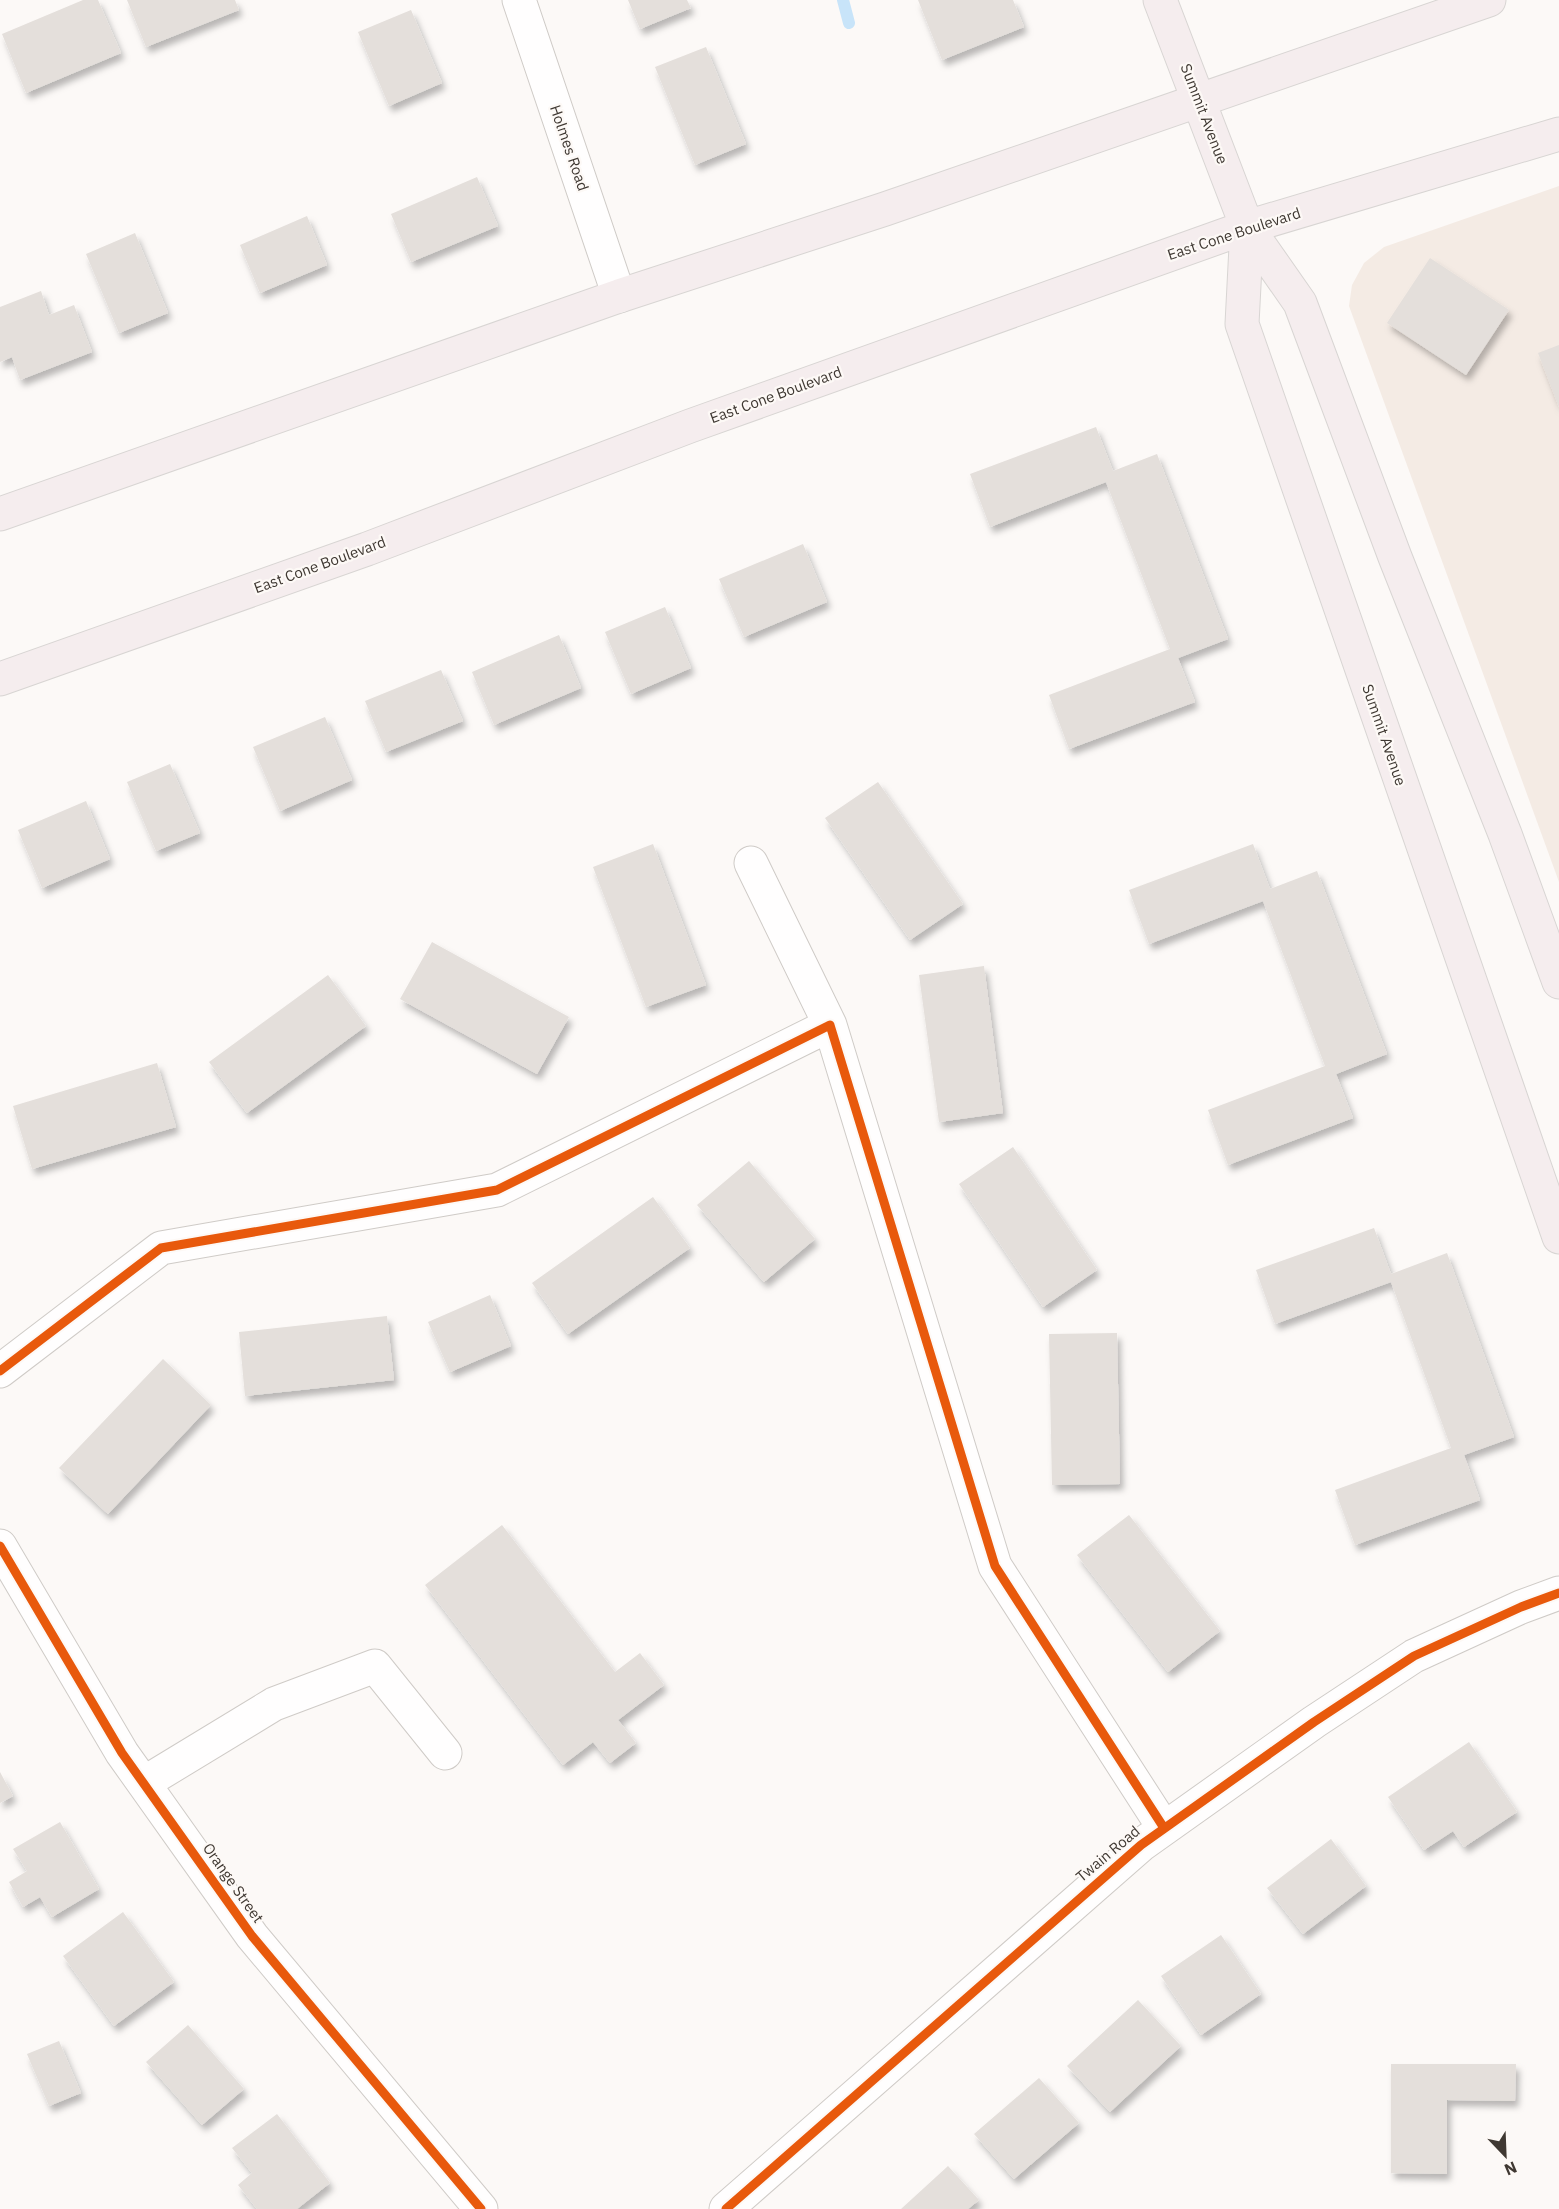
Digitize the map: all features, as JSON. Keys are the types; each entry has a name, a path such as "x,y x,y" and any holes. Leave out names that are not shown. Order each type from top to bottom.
{"main road":[{"name":"Summit Avenue","path":"1160,0 1246,227 1300,303 1395,557 1505,834 1559,982"},
{"path":"0,514 619,296 885,209 1489,0"},
{"name":"East Cone Boulevard","path":"0,679 367,549 690,426 1246,227 1559,134"},
{"name":"Summit Avenue","path":"1246,227 1242,324 1559,1237"}],"street":[{"name":"Holmes Road","path":"519,0 619,296"},
{"path":"751,863 830,1025 995,1566 1164,1828"},
{"path":"0,1371 161,1248 497,1190 830,1025"},
{"name":"Orange Street","path":"0,1546 122,1753 252,1936 481,2209"},
{"name":"Twain Road","path":"726,2209 1132,1853 1164,1828 1314,1722 1414,1656 1521,1607 1559,1593"},
{"path":"144,1783 274,1704 375,1666 445,1753"}],"shaded area":[{"path":"1559,186 1559,882 1349,306 1352,285 1364,263 1384,247"}],"building":[{"path":"83,0 98,0 121,53 26,93 2,34"},
{"path":"127,0 235,0 239,10 146,47"},
{"path":"628,0 687,0 691,8 640,29"},
{"path":"918,0 1013,0 1024,27 942,60"},
{"path":"411,10 442,83 389,106 358,32"},
{"path":"706,47 746,144 695,165 655,67"},
{"path":"477,177 498,226 411,262 391,214"},
{"path":"307,216 327,265 260,293 240,245"},
{"path":"135,233 168,313 119,333 86,254"},
{"path":"1430,258 1509,310 1466,375 1387,323"},
{"path":"41,291 49,315 74,305 92,352 20,380 12,357 0,362 0,307"},
{"path":"1559,345 1559,407 1538,353"},
{"path":"1096,427 1113,471 1157,454 1228,639 1178,658 1195,702 1069,749 1049,695 1170,649 1106,482 990,527 970,474"},
{"path":"803,544 827,602 744,637 719,579"},
{"path":"665,607 691,668 631,694 605,632"},
{"path":"559,635 581,688 494,725 472,672"},
{"path":"441,670 463,721 386,752 365,701"},
{"path":"325,717 352,780 280,811 253,747"},
{"path":"170,764 200,833 156,851 127,782"},
{"path":"878,782 963,904 910,940 825,818"},
{"path":"86,801 110,859 42,888 18,830"},
{"path":"653,844 706,985 646,1007 593,867"},
{"path":"1253,844 1270,889 1317,871 1387,1054 1336,1074 1353,1118 1228,1165 1208,1110 1325,1066 1263,901 1149,944 1129,890"},
{"path":"432,942 569,1017 537,1074 400,999"},
{"path":"984,966 1003,1113 939,1122 919,975"},
{"path":"328,975 366,1026 247,1113 209,1062"},
{"path":"157,1063 176,1127 32,1169 13,1106"},
{"path":"1013,1147 1097,1270 1043,1307 959,1184"},
{"path":"749,1161 815,1239 764,1282 697,1205"},
{"path":"653,1197 690,1248 568,1334 532,1283"},
{"path":"1374,1228 1391,1274 1447,1253 1514,1437 1464,1455 1480,1500 1355,1545 1335,1490 1451,1448 1391,1282 1275,1324 1256,1270"},
{"path":"490,1295 511,1346 450,1372 428,1322"},
{"path":"387,1316 394,1380 245,1396 239,1332"},
{"path":"1117,1333 1120,1484 1052,1485 1049,1334"},
{"path":"163,1359 211,1405 108,1514 59,1468"},
{"path":"1129,1515 1220,1631 1168,1672 1077,1555"},
{"path":"502,1525 615,1672 640,1653 664,1685 618,1720 636,1743 610,1763 593,1742 563,1765 425,1585"},
{"path":"1469,1742 1517,1812 1464,1847 1453,1831 1424,1850 1388,1797"},
{"path":"0,1772 13,1796 0,1803"},
{"path":"60,1822 99,1889 52,1917 40,1897 23,1907 9,1882 27,1871 13,1849"},
{"path":"1331,1839 1366,1886 1303,1934 1267,1888"},
{"path":"123,1912 174,1982 114,2026 63,1956"},
{"path":"1221,1935 1261,1994 1201,2035 1161,1976"},
{"path":"1138,2000 1181,2046 1110,2112 1067,2066"},
{"path":"188,2025 244,2089 202,2125 146,2062"},
{"path":"59,2041 81,2093 49,2106 27,2054"},
{"path":"1391,2064 1516,2064 1515,2101 1447,2100 1447,2174 1391,2173"},
{"path":"1039,2078 1079,2123 1014,2179 974,2134"},
{"path":"277,2114 330,2183 297,2209 257,2209 238,2185 252,2173 232,2148"},
{"path":"948,2166 979,2200 968,2209 901,2209"}],"waterway":[{"path":"843,0 849,23"}],"cycle path":[{"path":"0,1371 161,1248 497,1190 830,1025 995,1566 1164,1828"},
{"path":"0,1546 122,1753 252,1936 481,2209"},
{"path":"726,2209 1141,1845 1314,1722 1414,1656 1521,1607 1559,1593"}]}
